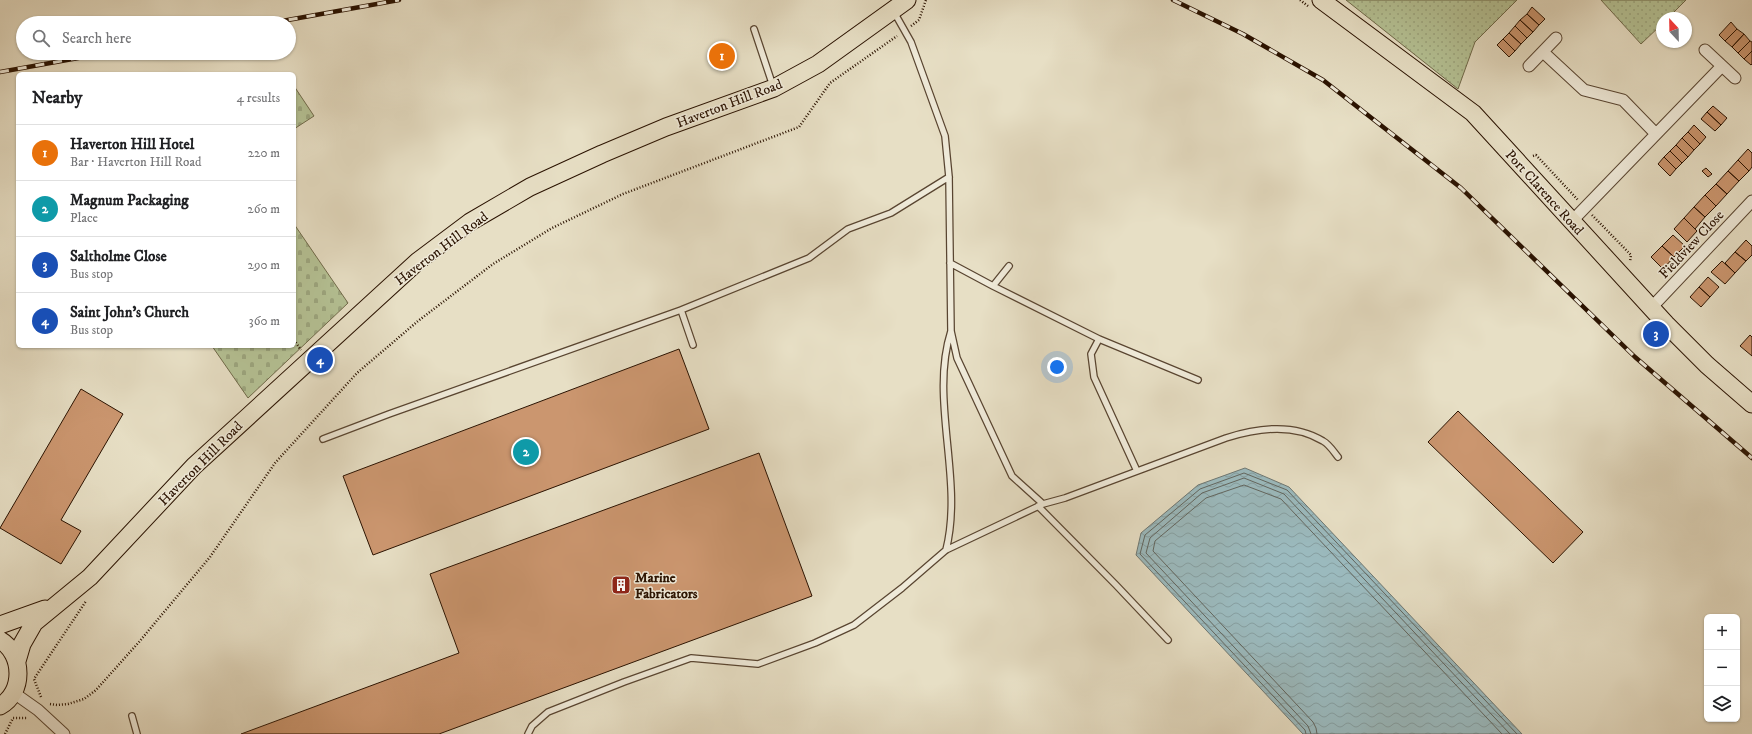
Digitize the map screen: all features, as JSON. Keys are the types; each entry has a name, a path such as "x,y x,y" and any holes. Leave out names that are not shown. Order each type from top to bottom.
{"main road":[{"name":"Haverton Hill Road","path":"14,693 18,677 17,661 22,644 34,623 51,607 90,577 194,466 418,261 470,222 530,187 666,127 774,88 818,64 906,0"},
{"name":"Port Clarence Road","path":"1316,4 1473,113 1651,308 1706,365 1751,400"},
{"name":"Haverton Hill Road","path":"0,625 51,607"},
{"path":"0,640 11,650 17,661"},
{"path":"0,706 5,703 14,693"}],"street":[{"path":"1529,66 1556,38"},
{"path":"1705,50 1735,78"},
{"path":"1543,52 1584,90 1623,100 1656,134"},
{"path":"1572,221 1722,66"},
{"name":"Fieldview Close","path":"1651,308 1752,201"},
{"path":"14,693 38,710 64,734"}],"lane":[{"path":"893,10 910,42 944,136 949,177 951,331 957,358 1012,476 1168,640"},
{"path":"754,29 774,88"},
{"path":"323,440 389,414 681,310 809,258 848,229 891,213 949,177"},
{"path":"950,263 1099,339 1198,380"},
{"path":"993,286 1009,266"},
{"path":"681,310 693,345"},
{"path":"946,550 949,536 952,488 946,427 945,349 951,331"},
{"path":"1099,339 1091,354 1094,377 1137,471"},
{"path":"528,734 532,726 548,712 624,682 691,658 758,664 815,643 854,625 902,588 946,550 1040,505 1065,498 1226,438 1245,432 1266,429 1300,431 1324,441 1338,457"},
{"path":"132,716 137,734"}],"path":[{"path":"90,595 34,679 44,703 57,706 68,704 84,699 96,690 210,558 275,463 357,373 418,321 493,264 552,228 623,194 800,126 830,83 919,20 926,0"},
{"path":"1300,0 1316,4"},
{"path":"5,734 13,718 31,719 38,710"}],"green space":[{"path":"1346,0 1517,0 1475,42 1458,89"},
{"path":"1601,0 1686,0 1674,12 1656,12 1656,30 1641,44"},
{"path":"296,89 314,116 296,128"},
{"path":"296,227 348,303 248,398 213,348 296,348"}],"water":[{"path":"1245,468 1289,487 1522,734 1303,734 1136,555 1141,533 1198,485"}],"building":[{"path":"1532,7 1545,19 1539,25 1527,14"},
{"path":"1527,14 1539,25 1533,32 1520,20"},
{"path":"1520,20 1533,32 1527,38 1515,26"},
{"path":"1731,22 1737,29 1725,41 1719,35"},
{"path":"1515,26 1527,38 1521,44 1509,33"},
{"path":"1737,29 1744,34 1732,47 1725,41"},
{"path":"1509,33 1521,44 1515,51 1503,39"},
{"path":"1744,34 1750,41 1738,53 1732,47"},
{"path":"1503,39 1515,51 1509,57 1497,45"},
{"path":"1750,41 1752,42 1752,51 1744,59 1738,53"},
{"path":"1752,51 1752,64 1751,65 1744,59"},
{"path":"1713,106 1727,118 1721,125 1707,112"},
{"path":"1707,112 1721,125 1715,131 1701,119"},
{"path":"1694,125 1706,137 1700,144 1688,132"},
{"path":"1688,132 1700,144 1694,150 1682,138"},
{"path":"1682,138 1694,150 1688,157 1676,145"},
{"path":"1676,145 1688,157 1682,163 1670,151"},
{"path":"1748,149 1752,153 1752,167 1749,171 1738,160"},
{"path":"1670,151 1682,163 1676,169 1664,157"},
{"path":"1664,157 1676,169 1670,176 1658,164"},
{"path":"1738,160 1749,171 1739,181 1728,171"},
{"path":"1706,168 1712,174 1708,177 1702,171"},
{"path":"1728,171 1739,181 1727,194 1716,184"},
{"path":"1716,184 1727,194 1716,206 1705,195"},
{"path":"1705,195 1716,206 1705,217 1694,207"},
{"path":"1694,207 1705,217 1695,229 1684,218"},
{"path":"1684,218 1697,231 1687,242 1674,229"},
{"path":"1673,235 1685,246 1674,257 1662,246"},
{"path":"1746,240 1752,246 1752,255 1746,261 1735,252"},
{"path":"1662,246 1674,257 1663,269 1651,257"},
{"path":"1735,252 1746,261 1735,273 1725,263"},
{"path":"1722,261 1735,273 1725,284 1711,272"},
{"path":"1708,277 1719,287 1710,297 1699,287"},
{"path":"1699,287 1710,297 1701,307 1690,297"},
{"path":"1750,335 1752,337 1752,356 1740,346"},
{"path":"679,349 709,429 373,555 343,476"},
{"path":"81,389 123,414 61,520 81,531 61,564 0,528"},
{"path":"1458,411 1583,532 1553,563 1428,442"},
{"name":"Marine Fabricators","path":"759,453 812,596 439,734 241,734 459,653 430,574"}],"railway":[{"path":"296,19 399,0"},
{"path":"1173,0 1243,34 1323,80 1461,188 1635,357 1752,458"},
{"path":"0,72 67,60"}],"place":[{"name":"Haverton Hill Hotel","path":"722,56"},
{"name":"Saltholme Close","path":"1656,334"},
{"name":"Saint John's Church","path":"320,360"},
{"name":"Magnum Packaging","path":"526,452"},
{"name":"Marine Fabricators","path":"621,585"}]}
